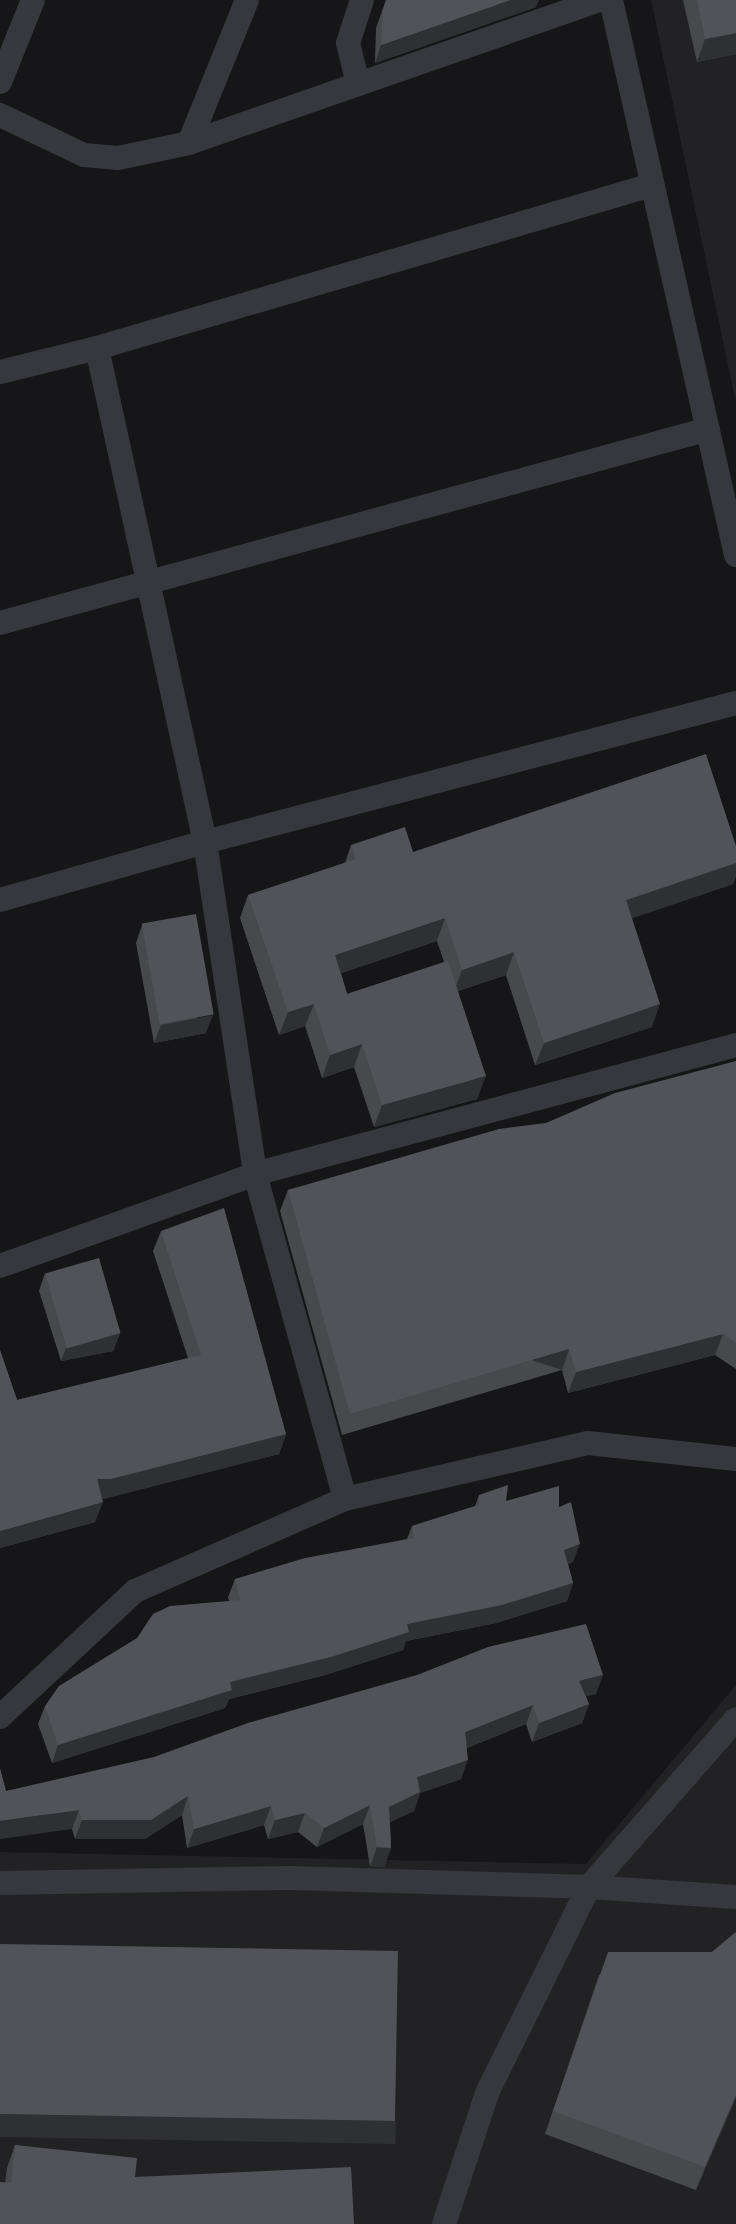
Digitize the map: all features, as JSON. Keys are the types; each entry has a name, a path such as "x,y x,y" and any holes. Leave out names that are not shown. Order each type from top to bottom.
{"street":[{"path":"0,82 33,0"},
{"path":"189,143 247,0"},
{"path":"358,84 348,43 362,0"},
{"path":"0,115 84,155 118,158 189,143 599,0"},
{"path":"611,0 736,555"},
{"path":"0,372 97,348 652,185"},
{"path":"97,348 147,586 205,842 255,1174 345,1498"},
{"path":"0,623 147,586 708,429"},
{"path":"0,900 205,842 736,703"},
{"path":"0,1266 255,1174 736,1045"},
{"path":"0,1717 135,1591 345,1498 588,1443 736,1459"},
{"path":"444,2224 487,2092 589,1887 736,1719"},
{"path":"0,1883 290,1878 589,1887 736,1897"}],"shaded area":[{"path":"651,0 736,0 736,403"},
{"path":"736,1685 736,2224 0,2224 0,1852 586,1864"}],"building":[{"path":"386,0 511,0 381,45 383,10"},
{"path":"697,0 736,0 736,33 705,39"},
{"path":"706,754 736,846 736,863 626,900 660,1004 544,1043 514,952 462,970 445,918 335,955 347,994 448,961 486,1076 382,1105 362,1044 330,1055 314,1004 288,1012 248,895 356,859 351,845 405,827 413,852"},
{"path":"196,914 214,1014 160,1024 142,924"},
{"path":"736,1061 736,1343 723,1334 576,1372 569,1349 350,1414 288,1190 499,1129 546,1123 615,1093"},
{"path":"224,1208 286,1434 111,1479 97,1479 103,1502 0,1531 0,1350 17,1400 201,1355 161,1231"},
{"path":"99,1258 120,1333 67,1348 45,1273"},
{"path":"508,1485 506,1501 559,1486 559,1507 571,1502 580,1544 564,1550 573,1583 502,1605 407,1624 409,1632 331,1657 230,1682 232,1690 58,1745 45,1706 59,1686 137,1638 153,1614 170,1606 240,1600 235,1579 305,1558 414,1538 412,1526 479,1505 479,1495"},
{"path":"586,1624 603,1675 579,1681 589,1704 539,1723 533,1705 465,1732 468,1760 417,1777 420,1792 389,1807 391,1848 377,1847 370,1805 324,1828 305,1813 275,1820 271,1806 194,1829 188,1796 151,1820 82,1820 79,1810 0,1821 0,1768 6,1791 154,1757 248,1723 417,1675 488,1647"},
{"path":"736,1932 736,2095 705,2167 553,2111 608,1952 712,1952"},
{"path":"0,1944 398,1951 395,2121 0,2114"},
{"path":"15,2145 137,2158 135,2177 351,2167 354,2224 0,2224 0,2182 11,2183"}]}
